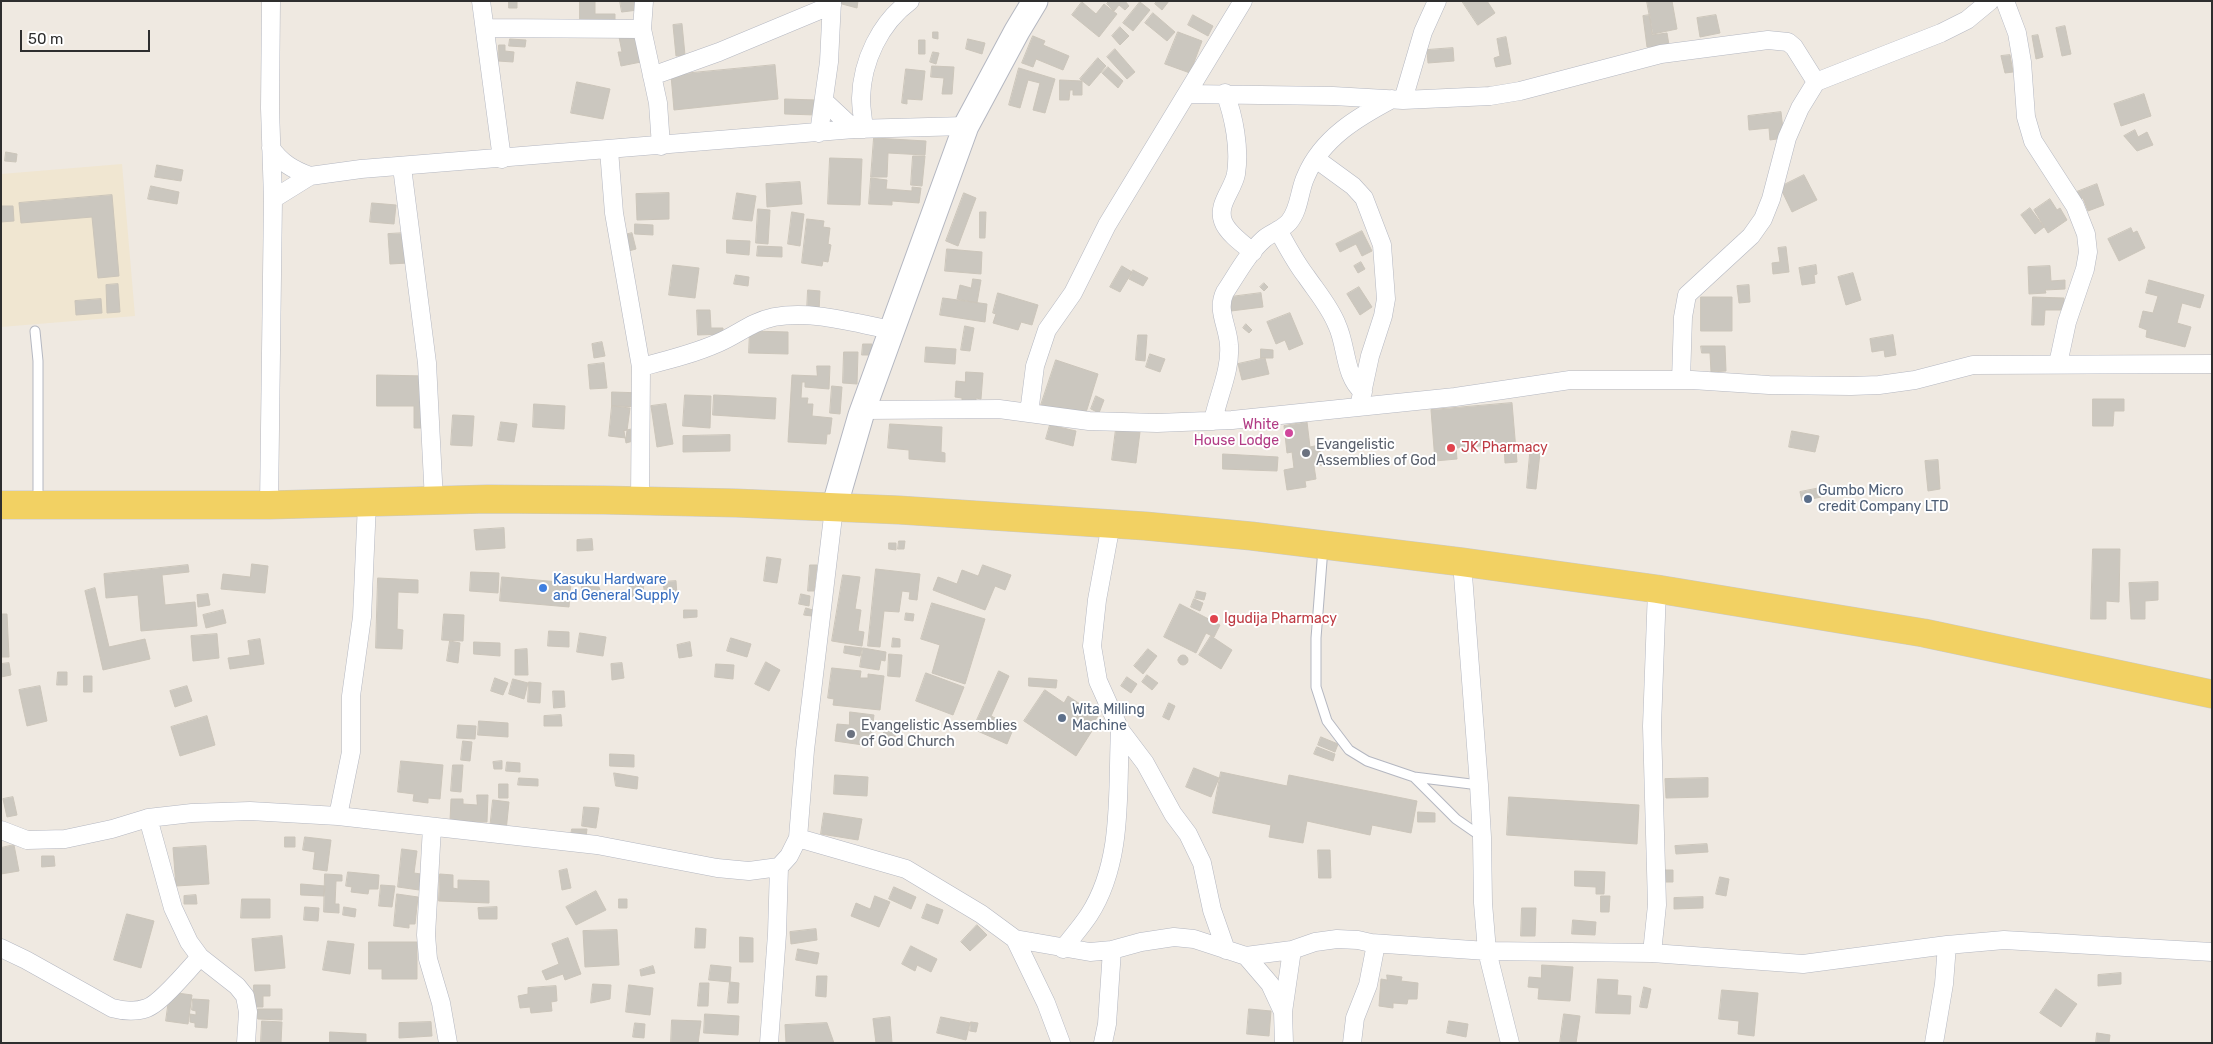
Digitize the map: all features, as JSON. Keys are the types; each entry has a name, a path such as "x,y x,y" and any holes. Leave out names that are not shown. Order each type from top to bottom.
{"main road":[{"path":"1,505 269,506 488,499 640,501 834,508 1111,524 1251,536 1462,562 1657,589 1924,633 2212,694"}],"street":[{"path":"269,506 273,199 271,1"},
{"path":"481,1 502,159"},
{"path":"644,1 642,29 659,110 660,146"},
{"path":"859,129 861,97 866,67 879,33 898,10 910,1"},
{"path":"1,830 27,840 65,839 112,829 148,818 192,813 250,811 338,816 597,846 717,868 756,871 779,867 789,856 798,838 805,750 834,508 863,410 966,126 1016,31 1035,1"},
{"path":"1029,413 1035,366 1047,330 1072,293 1107,225 1243,1"},
{"path":"1213,421 1229,357 1229,345 1221,308 1222,298 1253,252 1265,238 1289,222 1295,211 1306,175 1332,138 1348,124 1398,99 1423,32 1437,1"},
{"path":"1681,380 1682,317 1687,295 1751,236 1762,219 1771,199 1788,138 1800,108 1816,82 1967,20 1990,1"},
{"path":"2005,1 2017,33 2022,62 2026,117 2033,141 2075,206 2086,234 2088,252 2085,269 2067,322 2058,364"},
{"path":"652,76 719,52 832,3 829,62 819,133"},
{"path":"486,28 642,29"},
{"path":"1187,94 1225,93 1398,99 1456,99 1490,96 1520,91 1661,54 1768,40 1788,42 1794,47 1816,82"},
{"path":"1225,93 1235,134 1237,161 1234,180 1222,210 1223,220 1224,225 1253,252"},
{"path":"824,101 859,129"},
{"path":"272,148 278,158 287,165 310,176 859,129 966,126"},
{"path":"609,150 614,213 641,367 640,501"},
{"path":"1316,159 1353,186 1364,198 1382,245 1386,299 1383,316 1370,356 1361,400"},
{"path":"402,167 427,363 434,500"},
{"path":"273,199 310,176"},
{"path":"1278,230 1338,325 1349,370 1361,400"},
{"path":"641,367 696,352 721,341 755,322 776,317 814,315 892,330"},
{"path":"863,410 999,409 1089,421 1158,423 1213,421 1361,400 1455,397 1570,380 1681,380 1769,385 1879,385 1915,380 1973,365 2212,364"},
{"path":"338,816 350,752 351,696 362,617 367,502"},
{"path":"1111,524 1097,600 1092,646 1098,681 1120,730 1145,763 1173,814 1188,834 1202,863 1212,910 1226,950"},
{"path":"1462,562 1479,785 1483,903 1487,951 1510,1043"},
{"path":"1652,953 1657,905 1652,726 1657,589"},
{"path":"1063,949 1090,914 1112,857 1116,832 1120,730"},
{"path":"148,818 172,908 189,942 200,957 237,986 245,996 248,1012 246,1043"},
{"path":"432,827 426,935 428,959 442,1003 448,1043"},
{"path":"798,838 906,869 981,914 1015,939 1063,949 1090,952 1112,950 1174,936 1194,939 1246,956 1292,950 1315,942 1337,939 1358,940 1376,944 1487,951 1652,953 1803,964 1947,945 2004,940 2212,952"},
{"path":"769,1043 776,951 779,867"},
{"path":"1194,939 1212,910"},
{"path":"1015,939 1052,1017 1061,1043"},
{"path":"1352,1043 1355,1018 1368,984 1376,944"},
{"path":"1934,1043 1944,984 1947,945"},
{"path":"1,948 26,960 95,1000 112,1008 125,1011 148,1008 170,990 200,957"},
{"path":"1103,1043 1107,1024 1112,950"},
{"path":"1284,1043 1283,1012 1292,950"},
{"path":"1246,956 1270,984 1283,1012"}],"lane":[{"path":"35,331 38,361 38,505"},
{"path":"1323,545 1316,638 1316,687 1327,721 1350,750 1367,762 1414,777 1479,785"},
{"path":"1414,777 1456,819 1482,837"}],"shaded area":[{"path":"122,164 135,316 1,327 1,174"}],"building":[{"path":"509,1 517,1 517,8 509,8"},
{"path":"580,1 595,1 595,14 615,14 615,26 580,26"},
{"path":"620,1 637,1 638,10 622,12"},
{"path":"842,1 858,1 857,8 842,4"},
{"path":"1109,1 1125,1 1129,6 1125,10 1119,5 1114,11 1107,4"},
{"path":"1157,1 1169,1 1162,10 1155,4"},
{"path":"1462,1 1487,1 1495,13 1478,25"},
{"path":"1647,1 1672,1 1677,29 1653,34"},
{"path":"1082,2 1096,14 1104,4 1117,14 1099,37 1072,15"},
{"path":"1140,2 1150,10 1133,31 1123,23"},
{"path":"1153,13 1175,32 1167,41 1145,23"},
{"path":"1193,15 1213,26 1208,36 1188,25"},
{"path":"1650,15 1652,35 1667,33 1669,45 1647,47 1643,16"},
{"path":"1716,15 1720,33 1700,37 1697,18"},
{"path":"682,24 685,55 676,56 673,25"},
{"path":"2065,26 2071,54 2062,56 2056,28"},
{"path":"1120,27 1129,36 1120,45 1112,36"},
{"path":"635,29 641,62 621,66 618,52 622,52 618,32"},
{"path":"933,32 938,32 938,39 933,38"},
{"path":"1178,32 1202,41 1190,73 1165,64"},
{"path":"2038,35 2043,57 2036,59 2032,36"},
{"path":"1033,36 1045,41 1043,45 1069,56 1063,70 1036,59 1033,67 1022,63"},
{"path":"1506,37 1511,64 1496,67 1494,58 1500,56 1497,39"},
{"path":"510,39 526,40 525,47 509,46"},
{"path":"968,39 985,43 982,54 966,49"},
{"path":"919,40 925,40 925,54 919,54"},
{"path":"499,45 505,45 505,51 514,52 513,62 498,61"},
{"path":"1453,48 1454,61 1428,63 1427,50"},
{"path":"1115,49 1135,72 1127,79 1107,57"},
{"path":"933,52 939,53 936,64 930,62"},
{"path":"2010,55 2013,72 2005,73 2001,56"},
{"path":"1098,58 1106,66 1089,86 1080,79"},
{"path":"775,65 778,99 674,110 671,75"},
{"path":"932,66 954,67 952,94 942,94 944,78 931,77"},
{"path":"1108,67 1123,81 1118,88 1102,73"},
{"path":"1019,68 1055,79 1045,113 1033,110 1040,83 1028,80 1020,108 1009,105"},
{"path":"906,69 925,71 922,100 907,99 907,104 902,103"},
{"path":"1060,80 1082,81 1082,95 1073,95 1073,90 1070,90 1069,100 1060,100"},
{"path":"577,82 610,89 603,119 571,113"},
{"path":"2144,94 2151,116 2121,126 2114,104"},
{"path":"785,99 816,100 816,115 785,114"},
{"path":"1781,112 1784,138 1770,140 1769,128 1749,130 1748,116"},
{"path":"2135,130 2138,137 2147,132 2153,145 2137,151 2124,136"},
{"path":"874,138 926,141 925,155 888,153 887,177 871,177"},
{"path":"6,152 17,154 16,162 5,161"},
{"path":"913,156 925,156 922,186 911,185"},
{"path":"830,158 862,159 860,205 828,204"},
{"path":"157,165 183,170 181,181 155,177"},
{"path":"1804,175 1817,200 1792,212 1780,187"},
{"path":"871,178 887,180 886,189 912,191 912,187 921,188 919,203 892,201 892,205 869,204"},
{"path":"800,182 802,204 767,207 766,184"},
{"path":"2097,184 2104,205 2088,211 2083,198 2076,200 2074,193"},
{"path":"151,186 179,192 177,204 148,199"},
{"path":"669,193 669,219 637,220 636,194"},
{"path":"737,193 756,196 752,221 733,219"},
{"path":"964,193 976,198 958,246 946,241"},
{"path":"112,195 119,276 98,278 92,217 21,223 19,203"},
{"path":"2050,199 2057,210 2060,208 2067,220 2048,233 2034,210"},
{"path":"372,203 396,205 394,224 370,222"},
{"path":"1,206 13,206 14,221 1,222"},
{"path":"2030,208 2044,227 2035,234 2021,215"},
{"path":"758,209 770,210 768,244 756,243"},
{"path":"792,212 804,214 800,246 788,244"},
{"path":"980,212 986,212 985,238 980,238"},
{"path":"807,219 824,221 823,227 830,228 828,244 831,245 828,262 823,261 822,266 802,263"},
{"path":"635,224 653,225 653,235 635,234"},
{"path":"2131,228 2133,233 2137,231 2145,248 2119,261 2108,239"},
{"path":"1362,231 1372,251 1362,256 1356,244 1340,252 1336,244"},
{"path":"406,233 408,263 390,264 388,234"},
{"path":"632,233 636,249 625,252 621,236"},
{"path":"727,240 750,241 749,255 727,253"},
{"path":"758,246 782,247 782,257 757,256"},
{"path":"1786,247 1789,272 1773,274 1772,263 1780,262 1778,248"},
{"path":"947,249 982,252 981,274 945,271"},
{"path":"1361,262 1365,269 1358,273 1354,266"},
{"path":"673,265 699,268 695,298 669,295"},
{"path":"1816,265 1815,283 1802,285 1799,268"},
{"path":"1122,266 1132,272 1120,292 1110,287"},
{"path":"2050,266 2051,281 2065,280 2065,289 2045,290 2046,293 2029,294 2028,267"},
{"path":"1133,270 1148,278 1143,286 1129,279"},
{"path":"1853,273 1861,300 1846,305 1838,277"},
{"path":"736,275 749,277 748,286 734,284"},
{"path":"973,279 981,280 977,303 957,299 960,285 971,288"},
{"path":"2149,280 2204,295 2200,308 2182,303 2177,323 2191,327 2185,347 2146,337 2147,330 2139,327 2143,311 2153,313 2158,296 2146,293"},
{"path":"1264,283 1268,287 1264,291 1260,287"},
{"path":"118,284 120,312 107,313 106,285"},
{"path":"1749,285 1750,302 1739,303 1737,286"},
{"path":"1359,287 1372,307 1360,315 1347,294"},
{"path":"808,290 820,291 819,312 807,311"},
{"path":"998,293 1038,305 1032,325 1021,322 1018,330 993,323 996,314 993,313"},
{"path":"1261,293 1263,307 1231,311 1230,297"},
{"path":"1701,297 1732,297 1732,331 1701,331"},
{"path":"2033,297 2064,298 2064,310 2045,310 2044,325 2032,325"},
{"path":"943,298 987,304 985,322 940,315"},
{"path":"101,299 102,313 76,315 75,301"},
{"path":"697,310 710,310 711,328 723,328 723,334 698,335"},
{"path":"1290,313 1303,344 1289,350 1285,340 1276,344 1267,322"},
{"path":"1246,324 1252,330 1249,333 1243,328"},
{"path":"965,326 974,328 970,351 961,350"},
{"path":"750,331 788,332 788,354 749,353"},
{"path":"1138,335 1147,335 1145,361 1136,360"},
{"path":"1893,335 1896,355 1885,357 1884,350 1872,352 1870,339"},
{"path":"602,342 605,356 594,358 592,344"},
{"path":"863,344 872,344 872,355 862,355"},
{"path":"1701,346 1725,346 1726,371 1711,372 1710,353 1702,353"},
{"path":"926,347 956,349 955,364 925,362"},
{"path":"1261,349 1273,350 1273,358 1261,358"},
{"path":"844,352 858,352 857,384 843,383"},
{"path":"1150,354 1165,359 1160,372 1146,367"},
{"path":"1265,358 1269,374 1242,380 1238,364"},
{"path":"1056,360 1098,374 1084,419 1041,405"},
{"path":"604,363 607,388 590,389 588,365"},
{"path":"817,366 830,366 829,389 805,387 805,382 802,382 801,398 808,398 807,404 813,404 812,416 832,418 830,434 827,434 826,444 788,442 792,375 817,376"},
{"path":"966,372 983,373 981,399 976,398 976,405 962,404 962,398 955,397 956,381 965,382"},
{"path":"377,375 426,376 425,428 414,428 414,406 377,406"},
{"path":"832,386 842,387 840,414 830,413"},
{"path":"612,392 644,393 644,407 612,406"},
{"path":"685,395 711,396 710,428 683,426"},
{"path":"714,395 776,398 775,419 713,415"},
{"path":"1096,396 1104,400 1099,413 1091,409"},
{"path":"2093,399 2124,399 2124,411 2114,411 2113,426 2093,426"},
{"path":"1512,403 1517,462 1505,463 1504,444 1456,448 1457,459 1435,461 1431,410"},
{"path":"534,404 565,406 564,429 533,427"},
{"path":"666,404 673,444 657,447 651,406"},
{"path":"612,406 630,408 626,438 609,436"},
{"path":"453,415 474,416 472,446 451,445"},
{"path":"501,422 517,424 514,442 498,440"},
{"path":"1307,422 1310,447 1319,445 1322,465 1314,466 1316,479 1305,481 1306,487 1287,490 1284,470 1294,468 1292,452 1287,453 1284,426"},
{"path":"890,424 942,427 941,452 945,453 945,462 909,459 909,450 888,448"},
{"path":"1050,425 1076,431 1073,446 1046,439"},
{"path":"638,428 640,439 626,443 624,431"},
{"path":"1116,429 1140,432 1136,463 1112,460"},
{"path":"1792,431 1819,436 1815,452 1789,447"},
{"path":"730,435 730,451 683,452 683,436"},
{"path":"1531,443 1541,444 1536,489 1527,488"},
{"path":"1223,454 1278,457 1277,471 1223,469"},
{"path":"1938,460 1940,489 1928,491 1925,461"},
{"path":"1820,488 1821,497 1802,501 1800,492"},
{"path":"504,528 505,548 476,550 474,530"},
{"path":"592,539 593,550 577,551 577,540"},
{"path":"899,541 905,541 904,549 898,549"},
{"path":"889,543 896,543 896,550 889,549"},
{"path":"2093,549 2120,549 2119,602 2106,601 2106,619 2091,619"},
{"path":"767,557 781,559 777,583 764,581"},
{"path":"252,564 268,566 265,593 221,589 223,574 250,577"},
{"path":"188,565 189,572 162,575 165,605 195,602 197,626 141,631 138,595 106,598 104,574"},
{"path":"810,565 817,565 814,591 808,591"},
{"path":"983,565 1011,575 1005,590 995,586 985,610 933,590 938,577 957,584 962,570 978,576"},
{"path":"876,569 920,574 917,600 909,599 910,592 902,591 899,612 884,611 880,647 868,646"},
{"path":"471,572 499,573 498,593 470,591"},
{"path":"843,575 860,577 855,609 861,610 858,631 864,632 862,646 832,641"},
{"path":"502,577 571,583 569,607 500,601"},
{"path":"378,578 418,580 418,593 398,592 397,629 403,630 402,649 376,648"},
{"path":"676,581 677,595 665,596 663,582"},
{"path":"2158,582 2158,600 2145,601 2145,619 2131,619 2129,583"},
{"path":"630,583 644,585 642,598 629,596"},
{"path":"582,586 599,587 603,598 582,597"},
{"path":"95,588 109,647 145,639 150,659 103,670 85,591"},
{"path":"1197,591 1206,593 1204,600 1195,598"},
{"path":"208,594 210,605 198,607 197,595"},
{"path":"801,594 810,596 809,606 799,604"},
{"path":"1194,599 1203,603 1200,611 1191,607"},
{"path":"932,603 985,619 965,684 932,673 940,645 921,639"},
{"path":"1180,604 1220,625 1214,637 1206,633 1196,653 1164,637"},
{"path":"806,608 813,610 812,616 804,615"},
{"path":"223,610 226,623 206,628 203,615"},
{"path":"684,610 697,610 697,617 684,618"},
{"path":"906,613 914,614 913,621 905,620"},
{"path":"1,614 7,614 9,657 1,657"},
{"path":"444,614 464,615 463,641 442,640"},
{"path":"549,631 569,632 569,647 548,646"},
{"path":"580,633 606,637 603,656 577,652"},
{"path":"217,634 219,658 193,661 191,636"},
{"path":"1211,636 1232,650 1221,669 1199,655"},
{"path":"731,638 751,644 747,657 727,651"},
{"path":"893,638 900,639 900,647 892,647"},
{"path":"260,639 264,664 230,669 228,658 250,655 248,641"},
{"path":"450,641 460,643 458,663 447,661"},
{"path":"474,642 500,643 500,656 474,654"},
{"path":"690,642 692,656 679,658 677,645"},
{"path":"845,646 862,648 860,656 844,653"},
{"path":"863,648 886,652 885,661 881,660 879,670 860,667"},
{"path":"527,649 528,675 515,675 515,650"},
{"path":"1148,649 1157,656 1143,674 1134,666"},
{"path":"889,654 902,655 900,677 888,676"},
{"path":"1183,655 1188,660 1183,665 1178,660"},
{"path":"766,662 780,670 769,691 755,684"},
{"path":"9,663 11,675 1,677 1,664"},
{"path":"622,663 624,678 612,680 611,664"},
{"path":"716,664 734,665 733,679 715,677"},
{"path":"832,668 861,671 860,678 868,678 868,674 884,676 880,710 833,705 834,699 828,698"},
{"path":"999,671 1009,676 991,716 1014,727 1007,744 973,729"},
{"path":"58,672 67,672 67,685 57,685"},
{"path":"926,673 964,687 953,715 916,701"},
{"path":"1147,675 1158,683 1152,690 1142,682"},
{"path":"84,676 92,676 92,692 84,692"},
{"path":"1127,677 1137,684 1131,693 1121,686"},
{"path":"495,678 508,683 503,695 491,691"},
{"path":"1029,678 1057,680 1056,688 1029,686"},
{"path":"513,679 528,683 524,699 509,694"},
{"path":"529,682 541,683 540,703 528,702"},
{"path":"40,686 47,721 27,726 19,690"},
{"path":"187,686 192,701 175,707 170,691"},
{"path":"1045,690 1064,703 1068,696 1098,716 1094,722 1097,723 1076,756 1024,721"},
{"path":"553,691 564,691 565,707 554,708"},
{"path":"1169,703 1175,706 1169,720 1163,717"},
{"path":"850,712 874,715 870,746 835,741 837,724 849,725"},
{"path":"561,715 562,726 544,726 544,716"},
{"path":"207,716 215,745 180,756 171,727"},
{"path":"479,721 508,723 508,737 478,735"},
{"path":"884,722 895,723 895,743 884,743"},
{"path":"458,725 476,726 475,739 457,738"},
{"path":"1321,737 1338,744 1335,752 1318,745"},
{"path":"463,741 472,742 470,761 461,760"},
{"path":"1317,747 1335,754 1333,761 1314,754"},
{"path":"610,754 634,755 634,767 610,766"},
{"path":"401,761 443,765 440,799 428,798 428,803 413,801 414,794 398,792"},
{"path":"502,761 502,769 494,769 493,762"},
{"path":"507,762 520,763 520,772 506,771"},
{"path":"453,765 463,765 461,792 451,791"},
{"path":"1194,768 1219,778 1211,797 1186,787"},
{"path":"1221,772 1287,786 1289,775 1417,801 1411,833 1372,825 1370,835 1307,821 1303,843 1269,837 1271,825 1213,813"},
{"path":"614,773 638,777 637,789 616,786"},
{"path":"835,775 868,777 867,796 834,794"},
{"path":"519,778 538,779 538,786 518,785"},
{"path":"1708,778 1708,797 1666,798 1665,779"},
{"path":"499,784 508,784 508,798 499,798"},
{"path":"477,795 488,795 487,822 450,821 451,799 463,799 463,804 477,805"},
{"path":"13,797 17,815 7,817 3,799"},
{"path":"1509,797 1639,805 1637,844 1507,835"},
{"path":"493,800 509,802 506,831 490,829"},
{"path":"584,807 599,808 596,828 582,826"},
{"path":"1418,812 1435,813 1435,822 1418,822"},
{"path":"824,813 862,819 858,840 821,834"},
{"path":"572,829 587,829 586,837 571,836"},
{"path":"285,837 295,837 295,847 285,847"},
{"path":"305,837 331,840 327,871 313,869 315,852 303,850"},
{"path":"1707,844 1708,852 1676,854 1675,846"},
{"path":"14,845 19,871 1,874 1,848"},
{"path":"206,846 209,884 176,886 173,848"},
{"path":"402,849 417,851 414,873 421,874 419,890 398,887"},
{"path":"1318,850 1330,850 1331,878 1319,878"},
{"path":"42,856 54,856 55,866 42,867"},
{"path":"567,869 571,888 562,890 559,871"},
{"path":"1665,870 1673,870 1673,882 1665,882"},
{"path":"1575,871 1605,872 1604,894 1596,894 1596,887 1575,886"},
{"path":"348,872 379,875 378,889 369,889 368,894 351,892 352,887 346,886"},
{"path":"325,874 342,875 342,881 336,881 335,904 339,904 339,913 324,912"},
{"path":"440,874 453,875 453,888 458,889 458,880 489,881 489,903 439,901"},
{"path":"1720,877 1729,879 1726,896 1716,894"},
{"path":"301,884 325,886 324,896 301,895"},
{"path":"381,885 395,886 392,907 379,906"},
{"path":"894,887 916,897 911,909 889,899"},
{"path":"596,891 606,910 576,925 566,907"},
{"path":"397,894 418,897 415,924 409,924 409,928 394,926"},
{"path":"196,895 197,904 184,904 184,896"},
{"path":"875,896 890,902 879,927 851,916 856,903 870,909"},
{"path":"1601,896 1610,896 1609,912 1601,912"},
{"path":"1703,897 1703,908 1674,909 1674,898"},
{"path":"242,899 270,899 270,918 241,918"},
{"path":"619,899 627,899 627,908 619,908"},
{"path":"927,904 943,910 938,924 922,918"},
{"path":"305,907 319,908 318,921 304,920"},
{"path":"344,907 356,909 355,917 343,915"},
{"path":"497,907 497,919 479,919 478,908"},
{"path":"1522,908 1536,908 1535,936 1521,936"},
{"path":"127,914 154,921 141,968 114,960"},
{"path":"1573,920 1596,922 1595,935 1572,934"},
{"path":"977,925 987,935 970,951 961,942"},
{"path":"696,928 706,929 705,948 695,948"},
{"path":"816,929 817,940 791,944 790,932"},
{"path":"617,930 619,965 585,967 583,931"},
{"path":"282,936 285,968 255,971 252,939"},
{"path":"740,937 753,938 753,962 740,962"},
{"path":"568,938 581,974 565,980 563,974 546,980 542,971 559,964 552,944"},
{"path":"328,941 354,944 350,974 323,970"},
{"path":"369,942 417,942 417,979 382,979 382,969 369,969"},
{"path":"911,946 937,959 931,972 917,965 915,971 902,964"},
{"path":"798,949 819,953 817,964 796,960"},
{"path":"711,965 731,967 730,982 709,980"},
{"path":"1542,965 1573,967 1570,1001 1538,999 1539,988 1528,987 1529,977 1541,978"},
{"path":"653,966 655,973 641,976 640,970"},
{"path":"2121,973 2121,984 2098,986 2098,975"},
{"path":"1387,975 1402,977 1401,981 1418,983 1417,999 1408,999 1407,1004 1393,1003 1393,1008 1379,1006 1381,979 1387,980"},
{"path":"817,976 827,976 826,997 816,996"},
{"path":"1598,979 1618,980 1617,995 1631,996 1630,1014 1596,1013"},
{"path":"730,982 739,983 738,1003 728,1003"},
{"path":"700,983 709,983 708,1006 698,1006"},
{"path":"593,984 611,985 610,999 591,1003"},
{"path":"254,985 270,985 270,996 263,996 263,1007 253,1007"},
{"path":"629,985 653,988 650,1015 626,1012"},
{"path":"556,986 557,1001 551,1002 552,1011 531,1013 530,1007 520,1008 518,996 528,994 528,988"},
{"path":"1644,987 1651,989 1647,1008 1640,1007"},
{"path":"2056,989 2077,1004 2061,1027 2040,1013"},
{"path":"1722,990 1758,993 1754,1036 1738,1034 1739,1021 1719,1019"},
{"path":"170,992 192,995 188,1024 166,1021"},
{"path":"193,999 209,1000 207,1028 195,1027 195,1023 190,1022 190,1014 196,1015 196,1011 192,1010"},
{"path":"258,1009 282,1009 282,1020 258,1019"},
{"path":"1249,1009 1271,1011 1269,1036 1247,1034"},
{"path":"705,1014 739,1016 738,1035 704,1033"},
{"path":"1564,1014 1580,1016 1576,1043 1560,1043"},
{"path":"890,1017 892,1043 876,1043 873,1019"},
{"path":"941,1017 970,1023 966,1040 937,1033"},
{"path":"672,1020 701,1021 698,1043 671,1043"},
{"path":"262,1021 282,1022 281,1043 261,1042"},
{"path":"1449,1021 1468,1024 1466,1037 1447,1033"},
{"path":"431,1022 432,1036 399,1038 399,1023"},
{"path":"971,1022 978,1023 976,1032 970,1031"},
{"path":"635,1023 645,1024 644,1038 633,1037"},
{"path":"827,1023 834,1043 786,1043 785,1025"},
{"path":"330,1032 366,1034 366,1043 330,1043"},
{"path":"2097,1033 2110,1035 2109,1043 2096,1043"}],"place":[{"name":"White House Lodge","path":"1289,433"},
{"name":"JK Pharmacy","path":"1451,448"},
{"name":"Evangelistic Assemblies of God","path":"1306,453"},
{"name":"Gumbo Micro credit Company LTD","path":"1808,499"},
{"name":"Kasuku Hardware and General Supply","path":"543,588"},
{"name":"Igudija Pharmacy","path":"1214,619"},
{"name":"Wita Milling Machine","path":"1062,718"},
{"name":"Evangelistic Assemblies of God Church","path":"851,734"}]}
